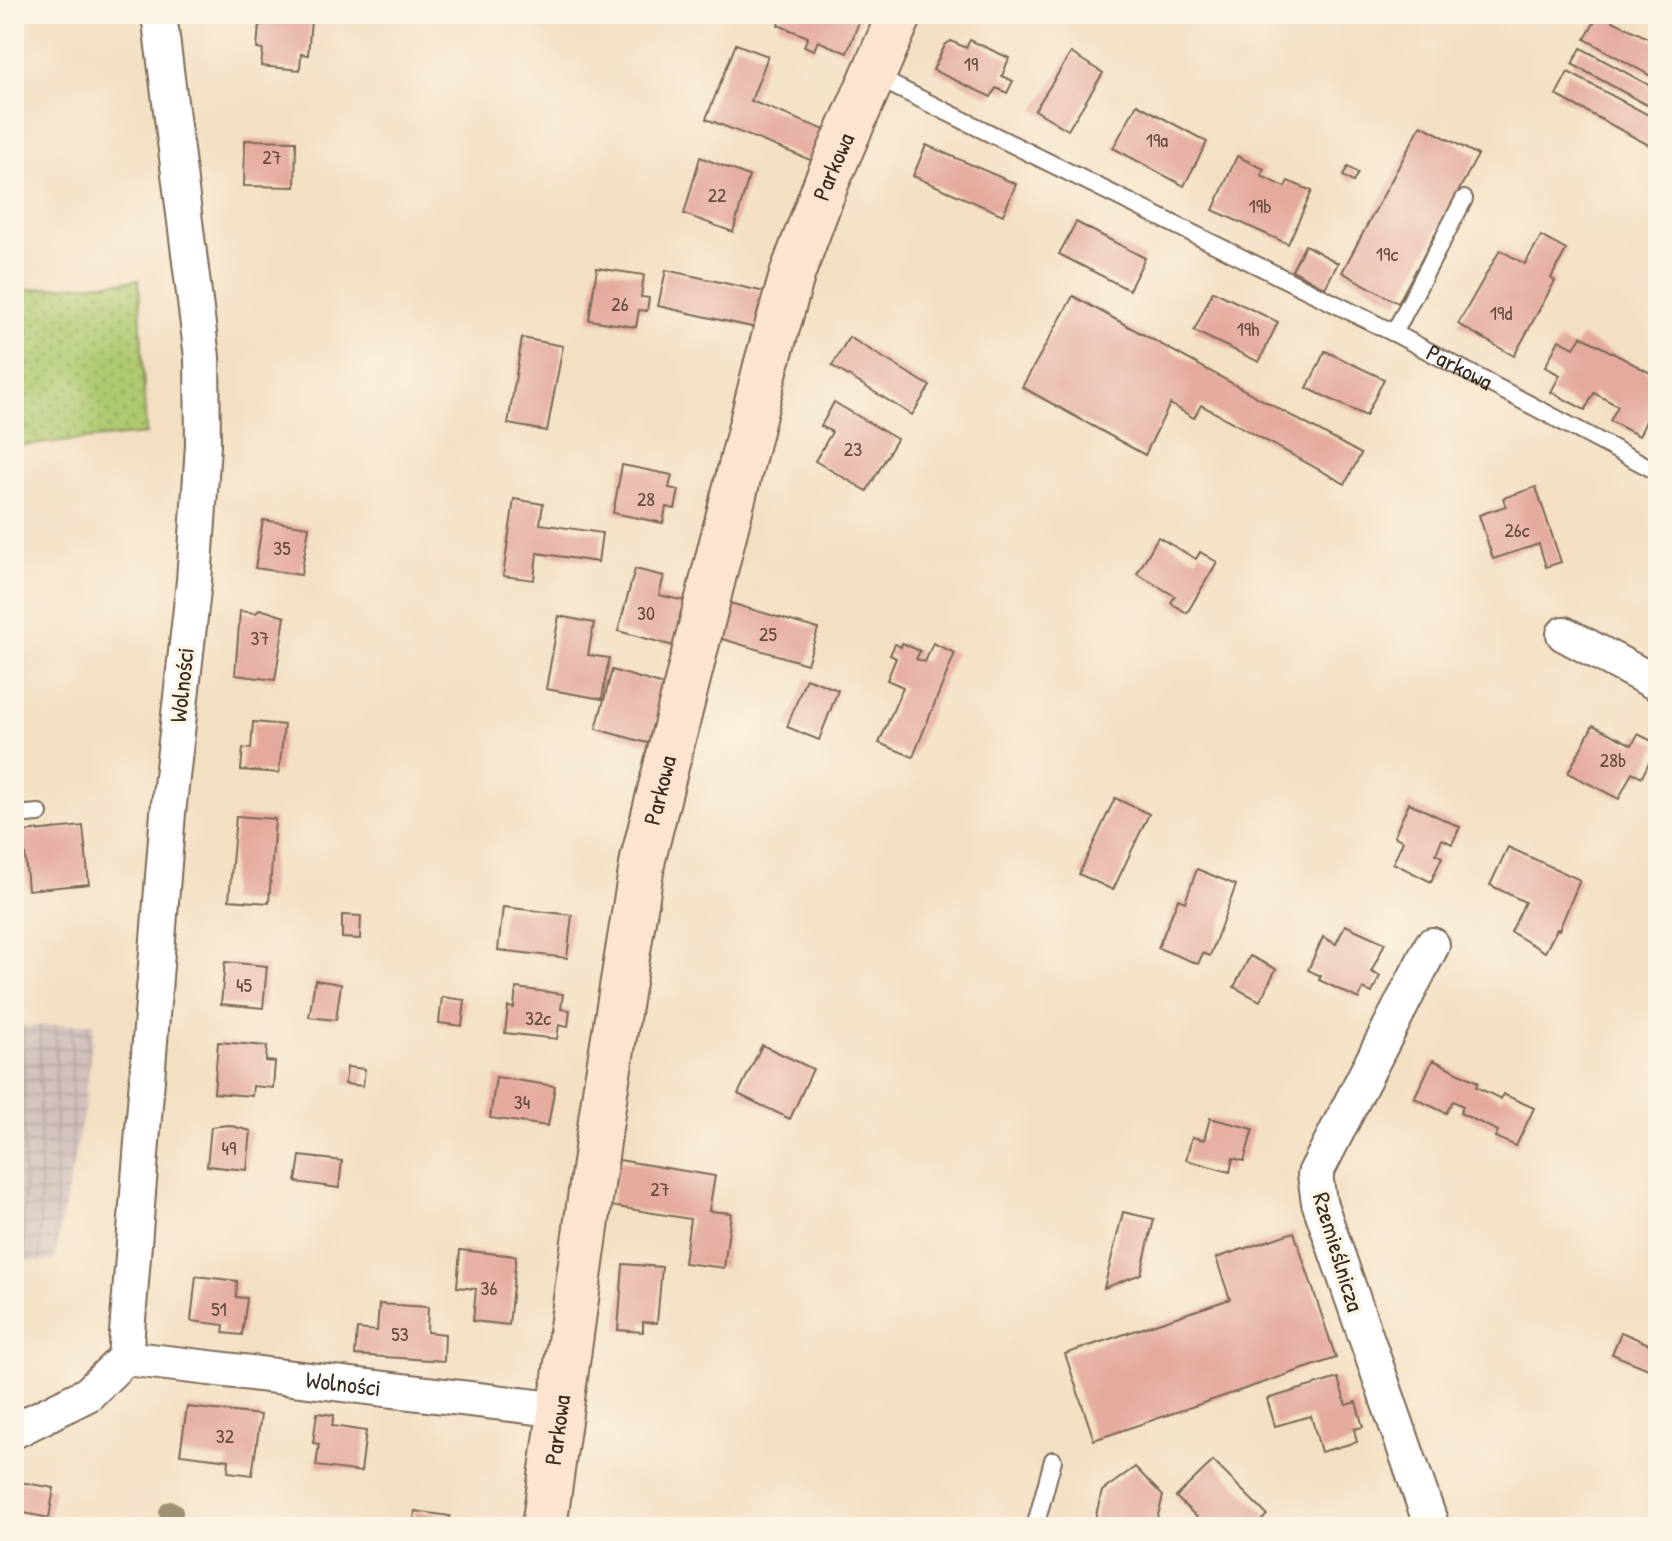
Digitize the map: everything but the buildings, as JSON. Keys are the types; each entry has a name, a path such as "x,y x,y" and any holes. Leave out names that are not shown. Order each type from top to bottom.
{"street":[{"name":"Wolności","path":"159,14 202,357 203,445 194,581 168,813 125,1358 562,1410"},
{"name":"Parkowa","path":"544,1527 605,1092 643,859 793,272 872,75 900,14"},
{"path":"1564,634 1658,684"},
{"name":"Rzemieślnicza","path":"1432,945 1315,1174 1319,1202 1432,1527"},
{"path":"14,1431 88,1394 125,1358"}],"lane":[{"name":"Parkowa","path":"872,75 1394,333 1658,472"},
{"path":"1394,333 1464,199"},
{"path":"14,815 39,813"},
{"path":"1035,1527 1053,1460"}],"shaded area":[{"path":"94,1023 84,1109 54,1261 14,1261 14,1027"}],"green space":[{"path":"139,280 146,434 14,446 14,291"}]}
